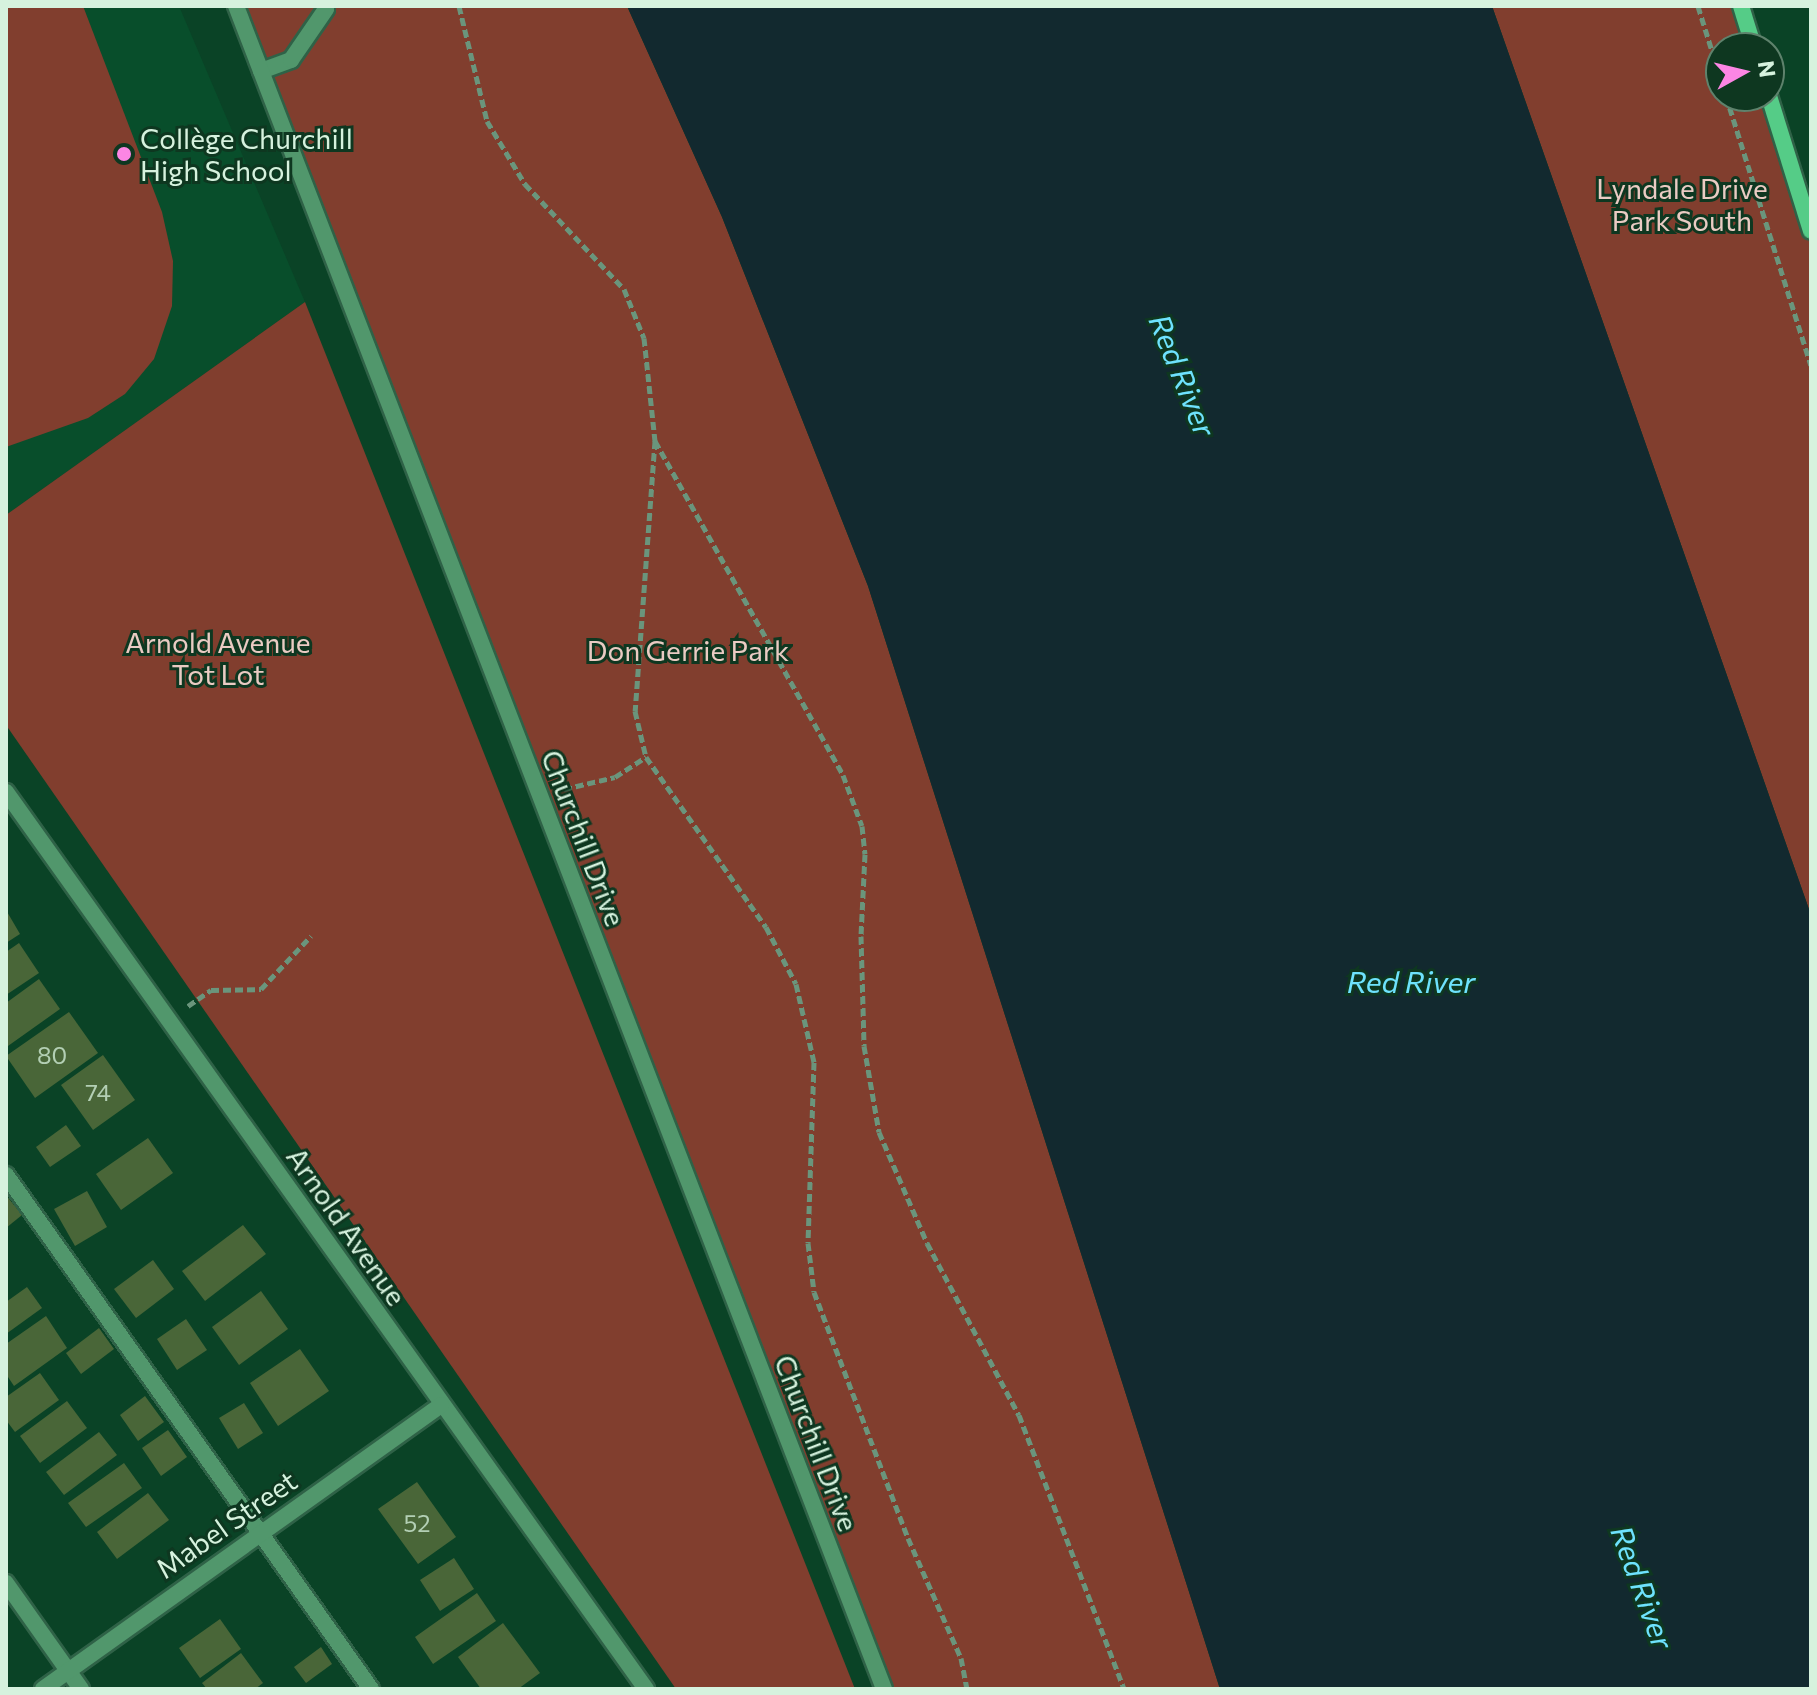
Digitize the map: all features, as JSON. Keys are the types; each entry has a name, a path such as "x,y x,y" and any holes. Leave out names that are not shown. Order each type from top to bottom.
{"street":[{"name":"Churchill Drive","path":"236,6 884,1689"},
{"path":"1741,6 1749,32"},
{"path":"261,71 291,60 326,9"},
{"path":"1774,112 1811,231"},
{"name":"Arnold Avenue","path":"6,792 646,1689"},
{"path":"6,1175 371,1689"},
{"name":"Mabel Street","path":"43,1689 441,1405"},
{"path":"6,1583 81,1689"}],"path":[{"path":"459,6 487,121 525,184 624,289 644,338 655,441 635,711 646,757 766,927 796,984 814,1062 808,1243 814,1292 896,1508 961,1658 967,1689"},
{"path":"1698,6 1706,32"},
{"path":"1731,112 1811,365"},
{"path":"655,441 843,775 862,826 865,854 864,1046 879,1132 927,1243 1019,1415 1124,1689"},
{"path":"540,797 615,777 646,757"},
{"path":"170,1021 211,990 261,989 311,936"}],"shaded area":[{"name":"Collège Churchill High School","path":"6,6 179,6 305,302 6,515"}],"green space":[{"path":"6,6 83,6 162,212 173,261 172,306 154,359 125,394 88,418 6,447"},
{"name":"Don Gerrie Park","path":"236,6 627,6 722,217 868,586 1220,1689 884,1689"},
{"name":"Lyndale Drive Park South","path":"1492,6 1741,6 1749,32 1705,32 1705,112 1774,112 1811,231 1811,915"},
{"name":"Arnold Avenue Tot Lot","path":"305,302 855,1689 676,1689 6,725 6,515"}],"water":[{"name":"Red River","path":"627,6 1492,6 1811,915 1811,1689 1220,1689 868,586 722,217"}],"building":[{"path":"6,910 20,934 6,943"},
{"path":"19,943 39,973 6,995 6,952"},
{"path":"39,979 60,1009 8,1046 6,1003"},
{"path":"69,1012 98,1053 35,1098 6,1056"},
{"path":"103,1055 135,1100 93,1130 61,1085"},
{"path":"66,1125 81,1146 50,1167 36,1147"},
{"path":"148,1138 173,1173 121,1210 96,1174"},
{"path":"87,1191 107,1227 75,1246 54,1209"},
{"path":"6,1195 22,1215 6,1228"},
{"path":"243,1225 266,1254 205,1301 182,1271"},
{"path":"153,1260 174,1289 136,1318 114,1289"},
{"path":"27,1287 42,1308 6,1334 6,1302"},
{"path":"261,1291 288,1329 239,1365 212,1327"},
{"path":"46,1316 67,1348 14,1386 6,1374 6,1344"},
{"path":"186,1319 207,1350 177,1370 157,1339"},
{"path":"99,1328 114,1349 81,1374 66,1353"},
{"path":"300,1349 329,1391 278,1426 250,1383"},
{"path":"40,1373 59,1400 15,1432 6,1420 6,1397"},
{"path":"145,1396 164,1422 138,1441 120,1415"},
{"path":"67,1401 87,1428 40,1463 20,1436"},
{"path":"244,1403 263,1433 238,1449 219,1418"},
{"path":"168,1430 187,1457 161,1476 142,1448"},
{"path":"99,1432 117,1455 64,1495 46,1472"},
{"path":"124,1463 142,1488 86,1527 68,1503"},
{"path":"417,1482 456,1537 418,1564 378,1509"},
{"path":"148,1493 169,1520 117,1559 97,1532"},
{"path":"454,1558 474,1589 440,1611 420,1580"},
{"path":"477,1593 496,1621 433,1664 415,1637"},
{"path":"220,1619 241,1649 200,1678 179,1648"},
{"path":"503,1623 540,1673 518,1689 481,1689 458,1657"},
{"path":"321,1647 332,1664 306,1683 294,1667"},
{"path":"241,1653 263,1683 255,1689 207,1689 202,1683"}],"place":[{"name":"Collège Churchill High School","path":"124,154"}]}
